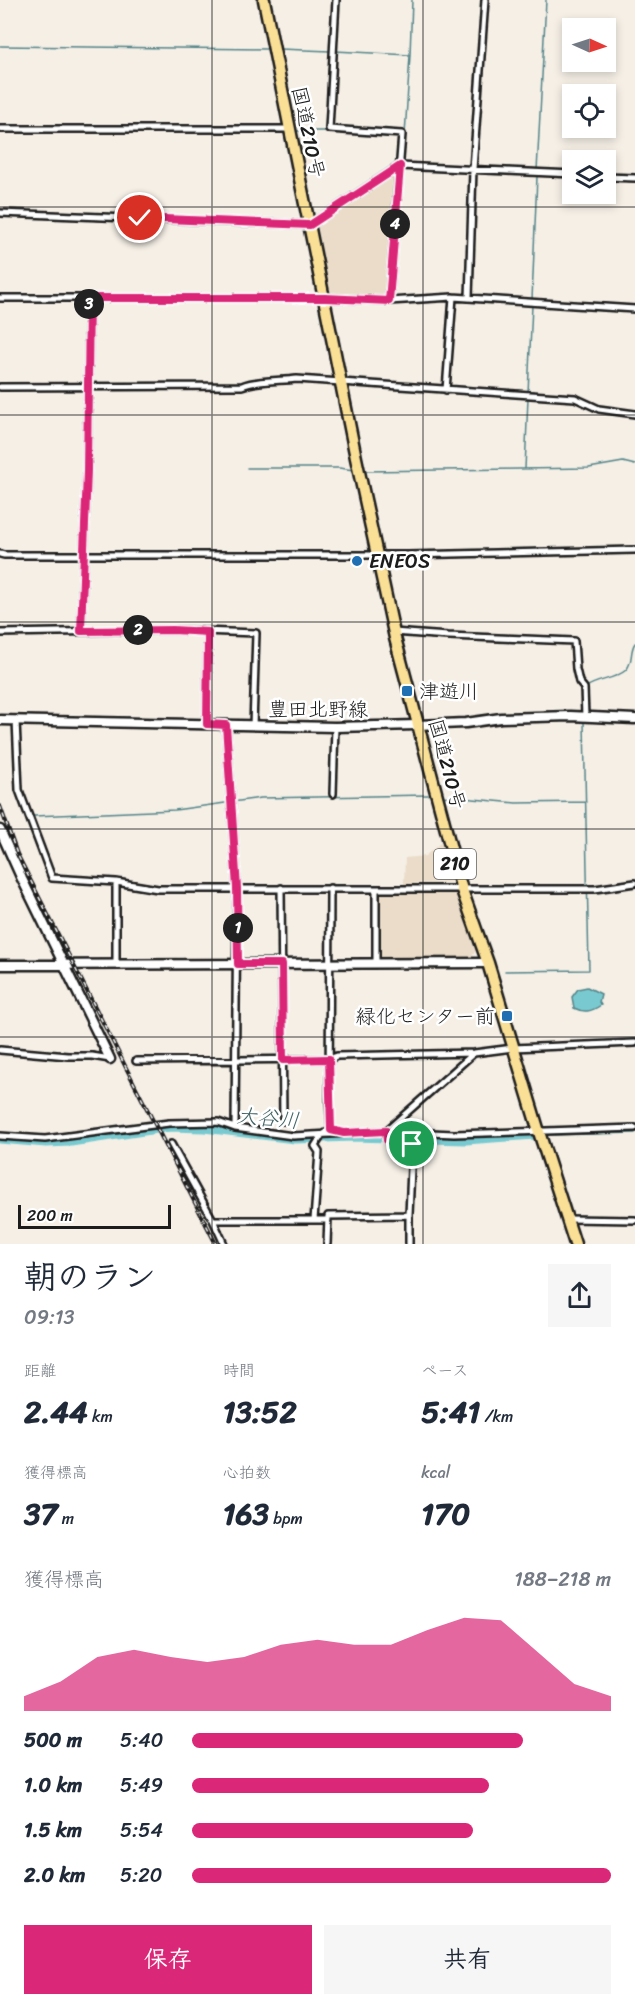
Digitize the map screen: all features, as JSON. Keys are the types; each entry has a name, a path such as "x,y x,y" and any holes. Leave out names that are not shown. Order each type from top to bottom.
{"highway":[{"name":"国道210号","path":"264,0 393,632 462,890 488,963 538,1132 575,1244"}],"street":[{"path":"336,0 329,129 402,134 389,301"},
{"path":"469,298 472,169 485,0"},
{"path":"0,129 289,129"},
{"path":"0,213 310,225 400,166 562,173"},
{"path":"616,177 635,178"},
{"path":"446,390 453,297"},
{"path":"0,298 325,298 389,301 453,297 635,309"},
{"path":"81,631 89,298"},
{"path":"0,387 242,386 250,382 297,379 575,398 599,409 635,414"},
{"path":"0,554 376,555 635,550"},
{"path":"0,633 173,630 256,633 253,726"},
{"path":"207,724 208,632"},
{"path":"393,632 574,640 576,669 579,682 584,688 585,716"},
{"name":"豊田北野線","path":"0,720 334,727 466,723 501,718 570,716 635,719"},
{"path":"16,720 19,790 52,878 116,882 158,889 595,889 635,883"},
{"path":"226,725 237,888 235,1128"},
{"path":"333,794 334,727"},
{"path":"0,830 110,1059"},
{"path":"116,882 116,965"},
{"path":"281,888 283,1121"},
{"path":"330,888 331,1130"},
{"path":"376,889 376,964"},
{"path":"0,965 488,963"},
{"path":"136,1061 329,1059 337,1056 474,1053 513,1048 635,1043"},
{"path":"0,1050 110,1059"},
{"path":"386,1131 474,1053"},
{"path":"0,1136 45,1139 170,1123 218,1122 235,1128 293,1136 386,1131 454,1134 635,1128"},
{"path":"314,1221 319,1152 315,1146 322,1135 331,1130 344,1133"},
{"path":"386,1131 387,1140 412,1144 409,1244"},
{"path":"171,1144 224,1244"},
{"path":"327,1244 328,1216 409,1215"},
{"path":"567,1219 635,1221"},
{"path":"213,1221 328,1220"}],"shaded area":[{"path":"400,166 389,301 325,298 310,225"},
{"path":"445,839 457,882 404,884 405,858 425,856"},
{"path":"378,890 460,892 478,947 471,958 378,961"}],"water":[{"path":"587,987 601,994 599,1002 601,1005 588,1011 581,1011 574,1008 572,997 578,989"}],"waterway":[{"path":"335,51 410,55 412,0"},
{"path":"537,171 546,0"},
{"path":"0,46 266,49"},
{"path":"280,49 330,51"},
{"path":"405,135 410,55"},
{"path":"294,131 329,131"},
{"path":"19,132 91,132"},
{"path":"96,132 209,132"},
{"path":"313,218 396,163"},
{"path":"404,164 471,166"},
{"path":"476,166 537,169"},
{"path":"532,300 537,176"},
{"path":"528,393 532,305"},
{"path":"525,469 528,398"},
{"path":"365,471 589,468 623,462 635,465"},
{"path":"247,468 354,470"},
{"path":"585,688 626,670 635,643"},
{"path":"505,971 589,970 584,722"},
{"path":"34,816 175,810 261,798 428,795"},
{"path":"441,796 516,803 586,802"},
{"path":"478,885 554,886"},
{"name":"大谷川","path":"0,1139 46,1143 71,1142 170,1127 204,1128 295,1139 353,1137 466,1140 534,1135"},
{"name":"大谷川","path":"548,1135 635,1133"}],"railway":[{"path":"0,806 17,854 216,1244"}],"place":[{"name":"ENEOS","path":"357,561"},
{"name":"津遊川","path":"407,691"},
{"name":"緑化センター前","path":"507,1016"}],"route":[{"path":"140,218 310,225 400,166 389,301 325,298 89,298 87,471 81,631 208,632 207,724 226,725 237,888 238,964 282,964 283,1060 329,1059 331,1130 344,1133 386,1131 387,1140 412,1144"}]}
